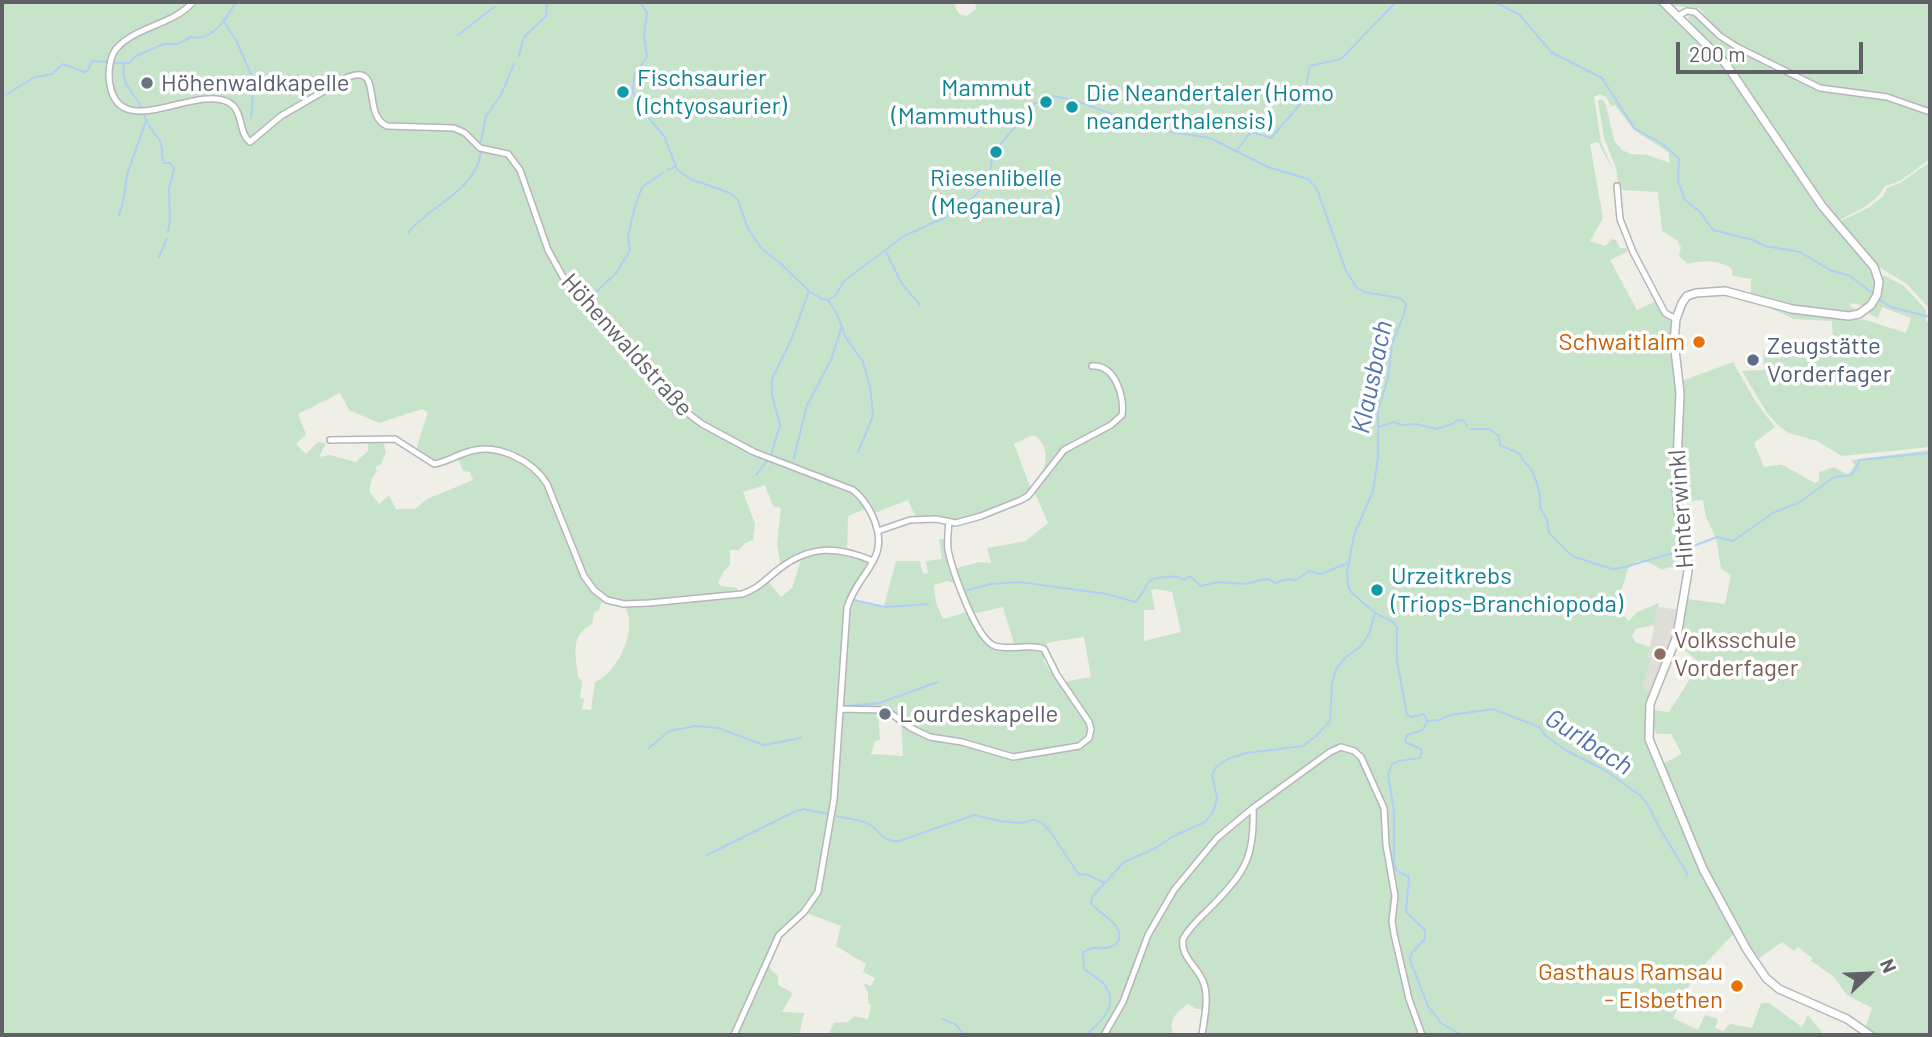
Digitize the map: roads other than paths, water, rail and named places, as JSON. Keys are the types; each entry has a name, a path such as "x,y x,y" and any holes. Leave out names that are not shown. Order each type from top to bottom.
{"street":[{"name":"Höhenwaldstraße","path":"194,2 177,15 127,40 116,49 110,68 110,86 116,101 127,110 141,112 178,103 225,100 238,112 245,137 250,142 257,139 281,116 348,77 358,74 367,78 370,83 374,114 380,123 387,126 454,128 465,132 480,148 508,154 520,170 548,250 563,277 618,342 677,405 702,424 754,452 853,490 867,505 878,531"},
{"path":"1617,186 1620,219 1635,256 1665,313 1676,319 1683,301 1698,292 1730,292 1792,309 1849,316 1859,314 1871,305 1877,295 1879,282 1874,267 1822,206 1735,76 1714,50 1663,2"},
{"path":"1678,16 1689,10 1695,12 1720,36 1737,47 1820,88 1887,97 1930,113"},
{"name":"Hinterwinkl","path":"1676,319 1674,345 1680,393 1676,486 1688,565 1678,633 1655,687 1649,712 1649,739 1707,876 1747,950 1766,978 1779,988 1847,1019 1870,1035"},
{"path":"734,1035 779,935 804,912 818,892 832,815 847,608 852,594 880,546 878,531 910,520 936,519 956,523 981,516 1028,496 1063,450 1121,418 1122,400 1116,383 1102,368 1092,366"},
{"path":"330,440 394,439 434,464 468,451 486,449 536,468 547,484 587,582 602,597 618,603 659,603 742,594 757,588 799,557 822,549 873,561"},
{"path":"840,709 886,710 911,728 930,737 974,744 1013,757 1072,748 1083,744 1089,738 1089,722 1044,649 995,646 982,636 950,559 947,539 949,522"},
{"path":"1104,1035 1123,1002 1148,936 1174,890 1217,838 1253,808 1338,748 1348,749 1361,757 1384,807 1386,845 1395,896 1392,921 1394,934 1409,999 1422,1035"},
{"path":"1204,1033 1205,987 1183,951 1183,939 1246,864 1252,849 1253,808"}],"waterway":[{"path":"112,63 129,63 136,56 164,44 177,44 191,37 206,36 218,27 236,2"},
{"path":"519,56 524,37 546,16 547,2"},
{"name":"Klausbach","path":"640,2 647,13 644,35 647,57 634,75 633,92 641,109 664,136 677,169 690,179 730,193 738,200 748,229 761,248 809,291 822,299 828,300 835,296 844,281 904,236 944,218 974,197 989,179 992,158 999,146 1034,104 1053,96 1074,100 1152,129 1210,138 1268,167 1308,179 1317,189 1346,271 1357,288 1364,292 1400,298 1406,304 1392,344 1388,378 1378,410 1378,457 1373,491 1354,535 1347,573 1348,587 1352,593 1375,613 1369,634 1360,647 1336,669 1332,683 1330,721 1316,736 1303,746 1246,753 1228,759 1216,767 1212,775 1217,798 1213,812 1205,822 1124,862 1092,897 1091,903 1115,925 1120,936 1111,947 1092,948 1083,953 1084,969 1103,983 1110,998 1107,1012 1086,1035"},
{"path":"1237,150 1251,132 1271,138 1303,101 1310,66 1341,59 1396,2"},
{"path":"1495,2 1520,15 1551,52 1602,78 1634,128 1664,145 1679,159 1678,181 1685,200 1700,212 1713,230 1753,240 1765,246 1800,252 1830,270 1850,276 1875,295"},
{"path":"458,35 494,7"},
{"path":"224,22 236,40 254,81 251,118"},
{"path":"2,97 35,77 52,74 63,64 84,72 92,61 107,62"},
{"path":"481,142 486,116 501,95 514,64"},
{"path":"124,65 125,80 160,141 164,163 170,163 174,168 169,189 168,232"},
{"path":"119,215 128,172 146,120"},
{"path":"408,233 462,187 477,166 481,152"},
{"path":"668,170 676,166"},
{"path":"593,295 616,273 630,250 628,236 642,187 663,173"},
{"path":"159,257 167,238"},
{"path":"885,250 902,284 920,305"},
{"path":"771,455 780,425 772,395 772,379 792,338 809,291"},
{"path":"1879,299 1891,307 1930,317"},
{"path":"828,300 837,314 845,336 863,362 870,386 873,416 858,452"},
{"path":"794,458 807,405 831,360 841,329"},
{"path":"1378,427 1395,422 1436,429 1458,420 1464,421 1467,426"},
{"path":"1470,429 1489,429 1499,436 1500,445 1520,454 1536,481 1540,507 1547,520 1549,533 1575,557 1613,569 1683,550"},
{"path":"1688,548 1717,537 1733,541 1773,513 1800,502 1834,477 1852,475 1860,460 1930,453"},
{"path":"756,475 768,460"},
{"path":"967,590 991,584 1019,582 1107,594 1135,602 1153,579 1176,577 1184,580 1190,576 1201,586 1218,582 1245,584 1269,579 1275,583 1288,579 1296,580 1309,571 1321,574 1348,563"},
{"path":"854,600 885,607 928,604"},
{"path":"1375,613 1397,627 1397,661 1407,715 1412,717 1424,714 1427,721 1423,730 1407,735 1405,742 1421,749 1419,758 1392,764 1388,775 1394,811 1394,862 1396,870 1409,877 1406,912 1425,930 1425,939 1411,954 1410,960 1428,1006 1441,1023 1461,1035"},
{"path":"845,706 879,703 938,682"},
{"name":"Gurlbach","path":"1427,721 1493,709 1539,727 1546,736 1567,751 1603,769 1641,796 1688,875"},
{"path":"648,749 669,731 696,726 718,728 764,745 801,738"},
{"path":"707,855 803,809 828,814"},
{"path":"835,816 869,824 892,841 899,841 974,815 1020,823 1034,820 1041,822 1050,831 1080,875 1086,874 1105,883"},
{"path":"942,1019 955,1024 965,1035"}],"place":[{"name":"Höhenwaldkapelle","path":"147,83"},
{"name":"Fischsaurier (Ichtyosaurier)","path":"623,92"},
{"name":"Mammut (Mammuthus)","path":"1046,102"},
{"name":"Die Neandertaler (Homo neanderthalensis)","path":"1072,107"},
{"name":"Riesenlibelle (Meganeura)","path":"996,152"},
{"name":"Schwaitlalm","path":"1699,342"},
{"name":"Zeugstätte Vorderfager","path":"1753,360"},
{"name":"Urzeitkrebs (Triops-Branchiopoda)","path":"1377,590"},
{"name":"Volksschule Vorderfager","path":"1660,654"},
{"name":"Lourdeskapelle","path":"885,714"},
{"name":"Gasthaus Ramsau - Elsbethen","path":"1737,986"}]}
